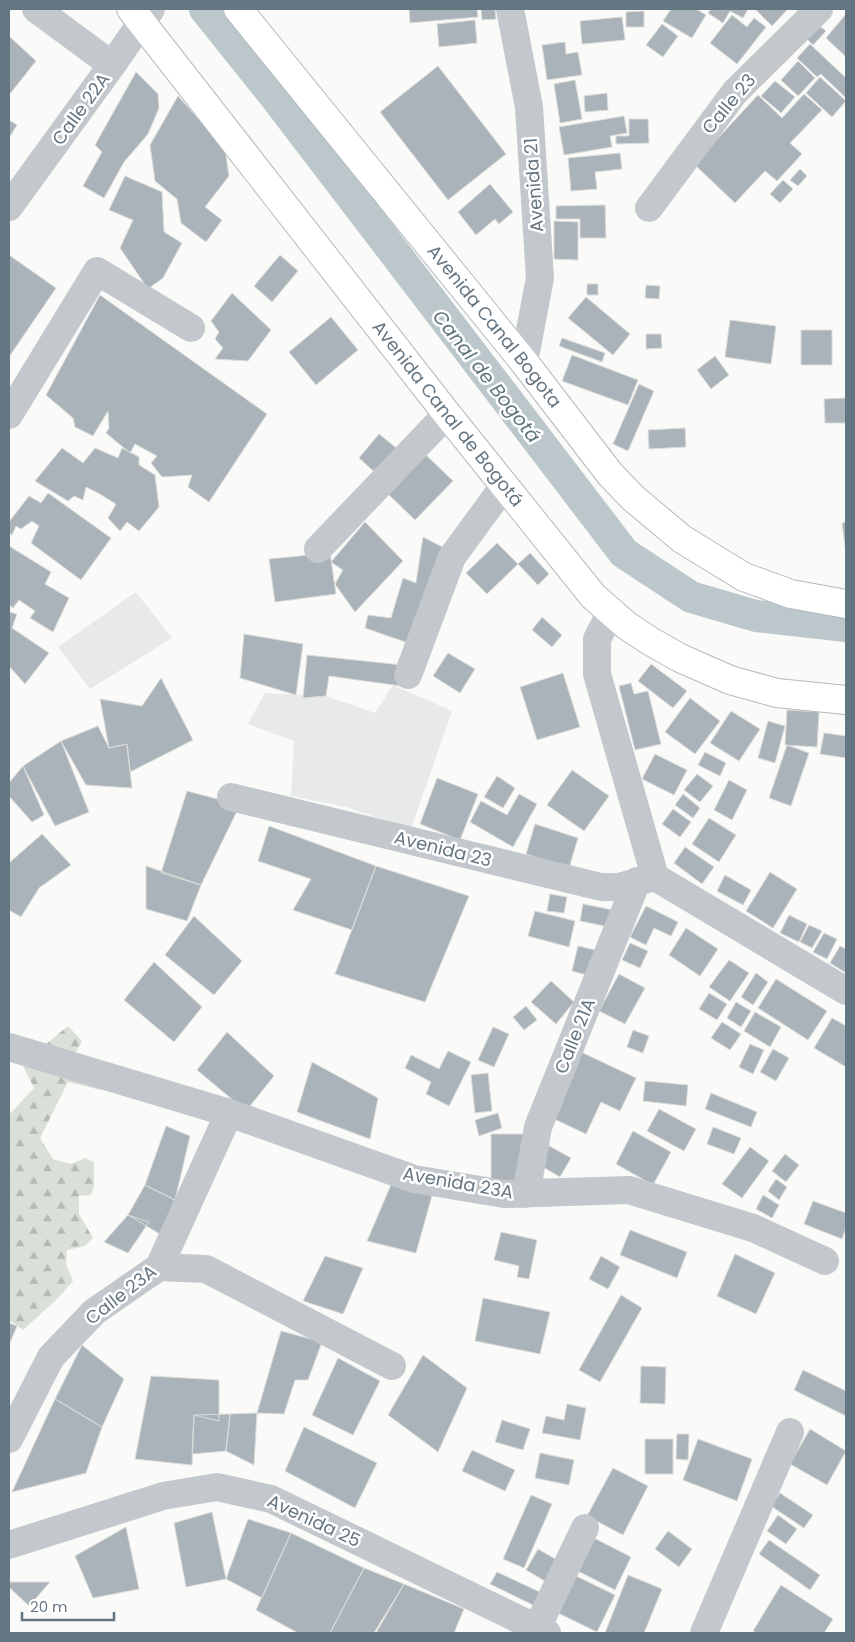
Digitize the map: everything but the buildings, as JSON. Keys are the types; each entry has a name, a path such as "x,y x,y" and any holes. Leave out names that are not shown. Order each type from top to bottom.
{"main road":[{"name":"Avenida Canal Bogota","path":"238,9 524,362 605,468 632,498 682,539 714,561 744,577 792,594 846,604"},
{"name":"Avenida Canal de Bogotá","path":"141,13 447,414 593,596 650,641 680,658 730,680 777,693 846,700"}],"street":[{"path":"36,9 112,65"},
{"name":"Avenida 21","path":"510,9 529,106 540,278 524,362"},
{"name":"Calle 23","path":"649,208 735,92 819,9"},
{"name":"Calle 22A","path":"9,207 112,65 141,13"},
{"path":"9,415 97,271 191,328"},
{"path":"318,549 447,414"},
{"path":"408,675 452,556 504,486"},
{"path":"611,612 597,639 597,674 646,879 846,991"},
{"name":"Avenida 23","path":"231,797 602,887 619,887 646,879"},
{"name":"Calle 21A","path":"526,1194 538,1127 646,879"},
{"name":"Avenida 23A","path":"9,1047 229,1113 414,1179 504,1194 630,1190 753,1228 824,1262"},
{"name":"Calle 23A","path":"9,1439 51,1357 94,1312 159,1266 229,1113"},
{"path":"159,1266 206,1269 392,1366"},
{"path":"704,1633 790,1432"},
{"name":"Avenida 25","path":"9,1544 163,1496 217,1488 271,1499 542,1631"},
{"path":"542,1631 585,1528"}],"shaded area":[{"path":"136,592 172,638 90,689 58,647"},
{"path":"393,685 452,711 411,829 346,807 291,796 294,741 248,724 265,693 326,696 375,713"}],"green space":[{"path":"68,1026 82,1041 71,1060 111,1090 101,1090 68,1082 40,1138 53,1159 71,1164 85,1158 94,1162 94,1186 91,1195 79,1196 79,1214 93,1238 85,1246 67,1250 66,1264 73,1281 57,1299 23,1330 9,1320 9,1115 34,1088 22,1064"}],"waterway":[{"name":"Canal de Bogotá","path":"205,9 274,95 624,553 691,597 756,616 846,626"}]}
